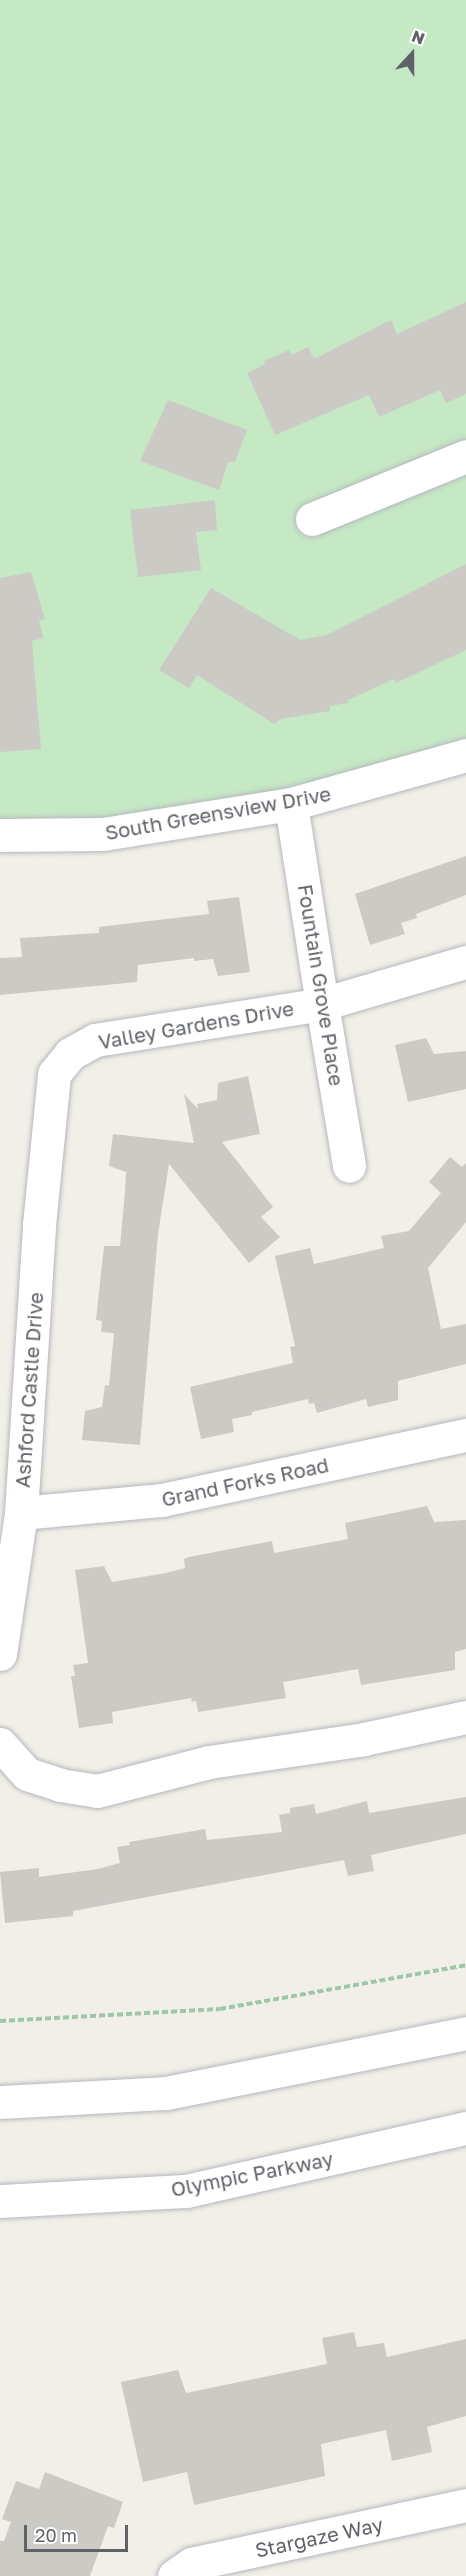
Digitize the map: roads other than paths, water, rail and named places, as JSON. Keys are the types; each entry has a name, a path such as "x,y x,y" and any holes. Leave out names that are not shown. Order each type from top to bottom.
{"street":[{"path":"312,519 466,456"},
{"name":"South Greensview Drive","path":"0,835 103,834 291,804 466,755"},
{"name":"Fountain Grove Place","path":"291,804 349,1167"},
{"name":"Valley Gardens Drive","path":"48,1125 54,1074 70,1054 95,1040 322,1004 466,962"},
{"name":"Ashford Castle Drive","path":"0,1654 21,1513 48,1125"},
{"name":"Grand Forks Road","path":"21,1513 162,1500 466,1435"},
{"path":"0,1744 27,1774 60,1785 97,1791 209,1762 364,1739 466,1717"},
{"path":"0,2102 166,2093 466,2033"},
{"name":"Olympic Parkway","path":"0,2201 186,2191 466,2128"},
{"name":"Stargaze Way","path":"174,2576 190,2564 466,2505"}]}
